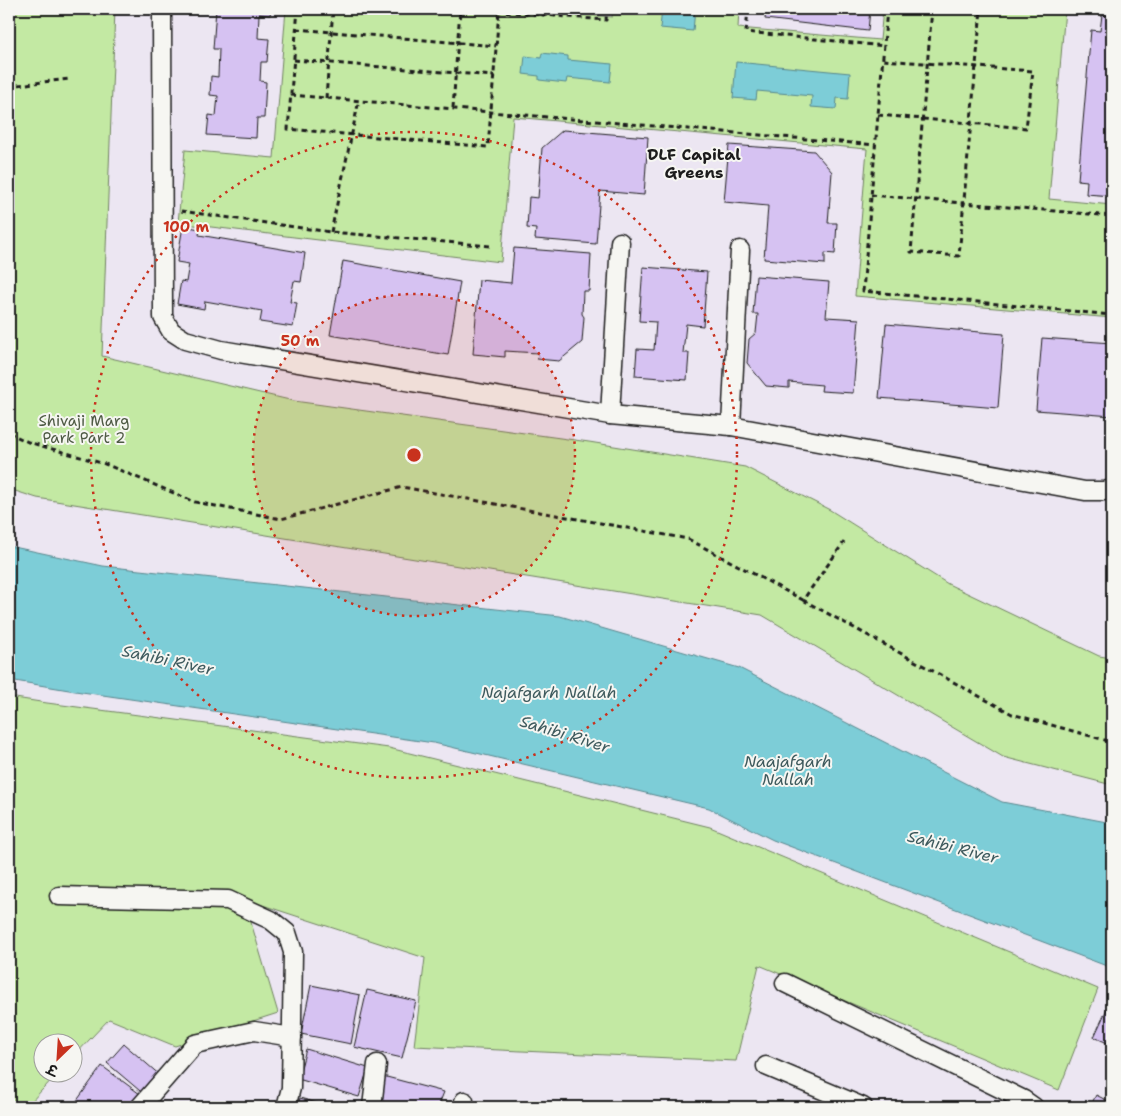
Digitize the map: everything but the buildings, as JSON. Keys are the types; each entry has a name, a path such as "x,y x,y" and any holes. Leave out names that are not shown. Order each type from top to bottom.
{"street":[{"path":"162,9 163,318 171,331 185,340 221,350 610,415 731,426 1085,491 1104,491 1112,488"},
{"path":"610,415 620,242"},
{"path":"731,426 740,250"},
{"path":"59,896 228,900 272,920 287,933 294,952 291,1088 286,1107"},
{"path":"785,983 1024,1100 1034,1107"},
{"path":"140,1107 195,1044 254,1031 292,1037"},
{"path":"372,1107 377,1064"},
{"path":"766,1066 863,1107"}],"path":[{"path":"298,9 288,129 488,147 499,11"},
{"path":"326,98 333,9"},
{"path":"453,108 460,9"},
{"path":"470,9 606,20 607,9"},
{"path":"748,9 746,32 884,46"},
{"path":"887,9 862,290 1112,315"},
{"path":"932,9 911,252 959,256 981,9"},
{"path":"297,29 496,46"},
{"path":"294,60 494,76"},
{"path":"878,115 1026,128 1033,71 883,60"},
{"path":"9,86 69,79"},
{"path":"291,95 876,145"},
{"path":"331,232 359,100"},
{"path":"871,195 1112,216"},
{"path":"162,208 331,232 491,246"},
{"path":"9,433 28,442 105,464 195,502 281,519 402,486 688,538 1012,714 1112,742"},
{"path":"803,600 844,542"}],"green space":[{"name":"Shivaji Marg Park Part 2","path":"9,9 115,9 102,356 294,401 589,442 745,467 830,510 948,584 1099,656 1112,658 1112,785 1003,757 762,615 37,498 9,489"},
{"path":"286,9 520,9 612,17 613,9 739,9 738,28 880,40 883,9 1065,9 1049,199 1112,205 1112,318 855,296 867,149 513,117 501,262 178,223 185,150 274,158"},
{"path":"9,697 389,748 710,827 1098,989 1059,1090 759,965 736,1061 414,1046 425,958 244,899 278,1013 175,1046 109,1019 82,1048 82,1034 32,1034 32,1084 48,1084 29,1104 9,1105"}],"water":[{"path":"662,9 695,9 693,31 660,28"},
{"path":"542,53 568,56 568,60 612,64 610,82 567,78 566,83 539,80 539,76 523,74 525,56 541,58"},
{"path":"736,62 850,73 848,99 837,98 836,109 811,107 812,96 757,91 756,100 733,98"},
{"name":"Najafgarh Nallah","path":"9,546 103,566 560,616 739,668 1002,802 1112,823 1112,968 773,840 709,808 434,743 9,680"}],"district":[{"name":"DLF Capital Greens","path":"694,163"}],"water label":[{"name":"Sahibi River","path":"168,660"},
{"name":"Sahibi River","path":"565,734"},
{"name":"Naajafgarh Nallah","path":"788,770"},
{"name":"Sahibi River","path":"953,847"}]}
